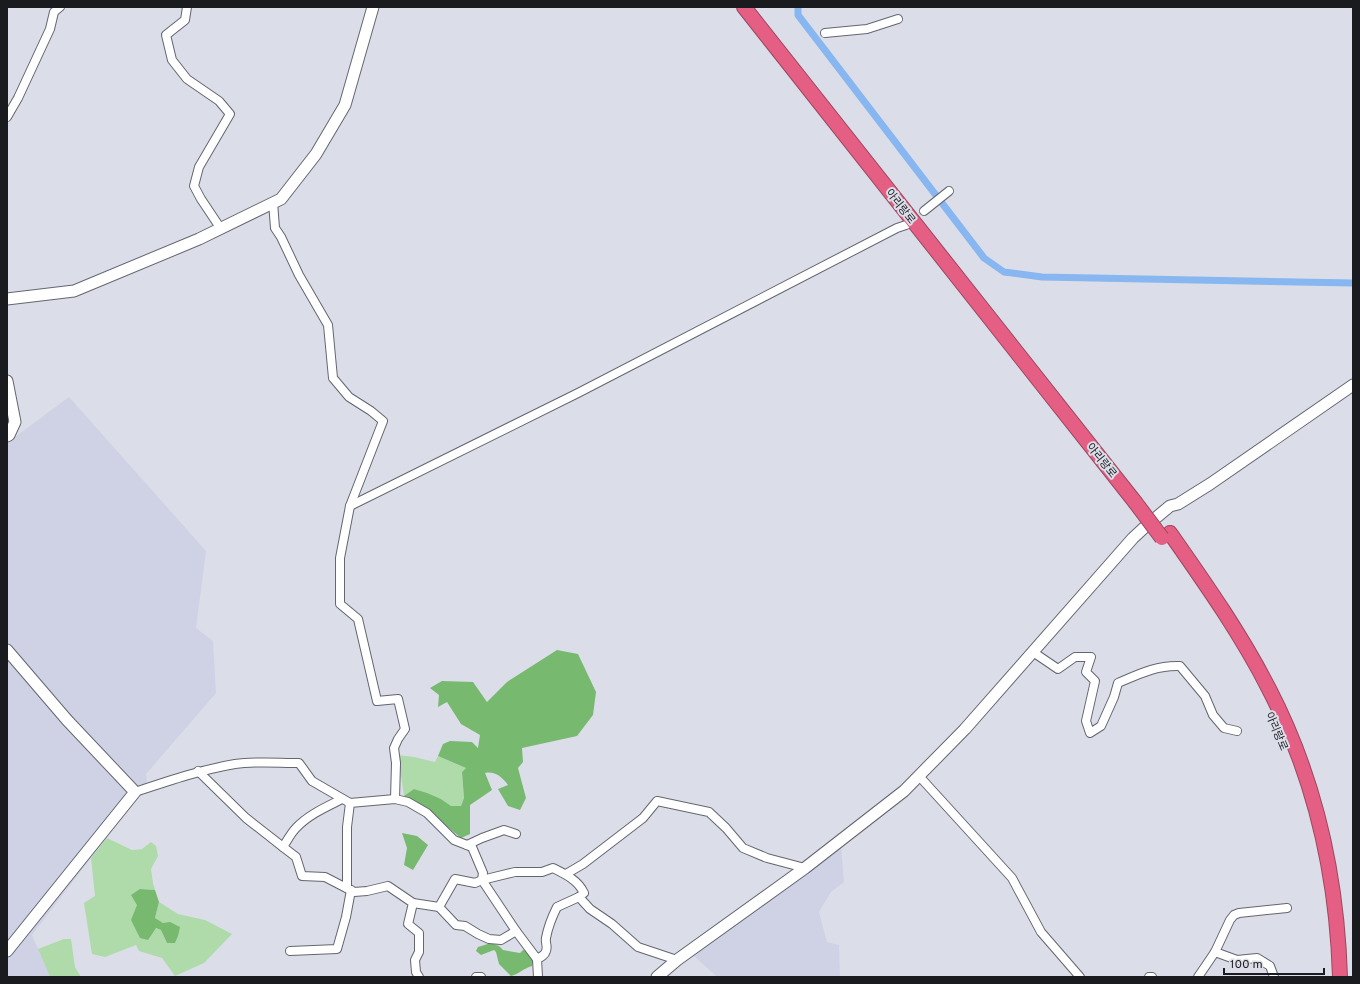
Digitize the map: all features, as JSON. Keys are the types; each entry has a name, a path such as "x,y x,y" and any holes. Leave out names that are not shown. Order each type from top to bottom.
{"highway":[{"name":"아리랑로","path":"744,7 1139,499"},
{"name":"아리랑로","path":"755,7 1139,499 1166,536 1203,580 1239,634 1270,690 1291,738 1306,777 1315,807 1328,860 1335,907 1340,977"},
{"name":"아리랑로","path":"1166,536 1231,638 1261,694 1280,735 1291,764 1309,819 1319,863 1326,909 1331,977"}],"street":[{"path":"7,117 18,98 50,29 54,12 60,7"},
{"path":"187,7 185,20 166,35 172,60 186,79 219,101 230,114 199,167 194,186 221,229"},
{"path":"7,299 74,291 199,239 281,199 316,154 344,105 373,7"},
{"path":"825,33 868,28 898,19"},
{"path":"924,211 947,192"},
{"path":"273,202 275,228 281,237 299,275 328,325 333,378 348,397 371,411 383,421 350,506 340,558 340,604 358,619 377,701 398,699 405,730 398,739 394,748 396,763 395,799"},
{"path":"350,506 578,393 883,235 906,225"},
{"path":"7,381 15,422 9,435 7,436"},
{"path":"657,977 677,960 805,868 904,791 965,729 1133,538 1146,526 1170,506 1178,504 1210,484 1353,385"},
{"path":"7,650 67,720 135,792"},
{"path":"1033,652 1058,669 1075,657 1091,657 1086,672 1095,681 1086,721 1090,733 1101,726 1114,697 1118,683 1140,673 1166,666 1180,666 1205,696 1213,715 1224,728 1237,731"},
{"path":"7,951 135,792 198,772 236,764 265,762 299,764 312,780 350,803 395,799 408,802 427,813 454,840 472,847 483,873 482,880 516,931 537,959 538,977"},
{"path":"198,772 246,818 296,857 302,876 325,877 354,892 367,891 388,886 413,903 439,907 456,925 465,926 489,939 501,940 516,931"},
{"path":"919,776 1012,878 1041,932 1080,977"},
{"path":"283,847 294,829 304,821 342,799"},
{"path":"566,874 589,860 643,818 657,801 709,812 726,828 743,848 767,858 805,868"},
{"path":"290,951 337,949 346,917 349,889 347,827 350,803"},
{"path":"466,845 504,830 516,834"},
{"path":"439,907 455,879 475,883 515,872 542,872 552,868 566,874 581,886 584,893 579,898 557,907 548,929 546,952 542,957 537,959"},
{"path":"579,898 590,909 612,924 638,947 677,960"},
{"path":"413,903 408,924 419,933 419,952 415,960 416,972 419,977"},
{"path":"1198,977 1215,952 1230,920 1234,915 1239,913 1287,908"},
{"path":"1215,952 1237,960 1257,958 1270,966 1274,977"},
{"path":"476,977 481,977"}],"shaded area":[{"path":"69,397 206,551 196,628 213,641 216,693 146,774 147,781 139,795 32,935 50,977 7,977 7,443"},
{"path":"841,846 844,882 831,892 819,912 827,942 839,945 840,977 717,977 693,955"}],"green space":[{"path":"557,650 578,654 596,692 593,715 577,736 522,748 523,762 518,768 526,798 520,810 508,806 498,789 508,785 503,779 492,773 485,773 492,790 470,805 470,834 461,838 443,823 404,796 414,789 441,799 451,806 461,806 464,798 462,772 466,768 438,756 443,744 450,741 472,742 478,748 480,735 461,724 447,702 438,707 439,695 430,688 442,681 473,682 487,702 507,682"},
{"path":"398,755 435,762 438,756 466,768 462,772 464,798 461,806 451,806 441,799 414,789 404,796"},
{"path":"402,833 417,836 428,845 413,870 404,865 407,848"},
{"path":"107,838 132,850 142,849 151,842 156,846 158,856 151,869 155,890 140,889 155,928 161,930 167,943 175,943 178,936 155,918 159,902 178,914 205,920 232,934 204,963 175,976 162,958 139,951 136,945 105,957 92,954 84,903 95,896 91,858"},
{"path":"140,889 155,890 159,902 155,918 163,923 170,922 180,927 175,943 167,943 161,930 156,928 148,940 140,938 131,920 137,905 131,895"},
{"path":"64,939 71,939 75,967 81,977 50,977 38,949"},
{"path":"491,943 499,946 503,950 520,953 523,950 527,951 534,959 532,966 511,976 499,964 496,952 494,950 481,955 476,951 478,947"}],"waterway":[{"path":"798,7 798,15 984,258 1004,272 1042,277 1353,283"}]}
